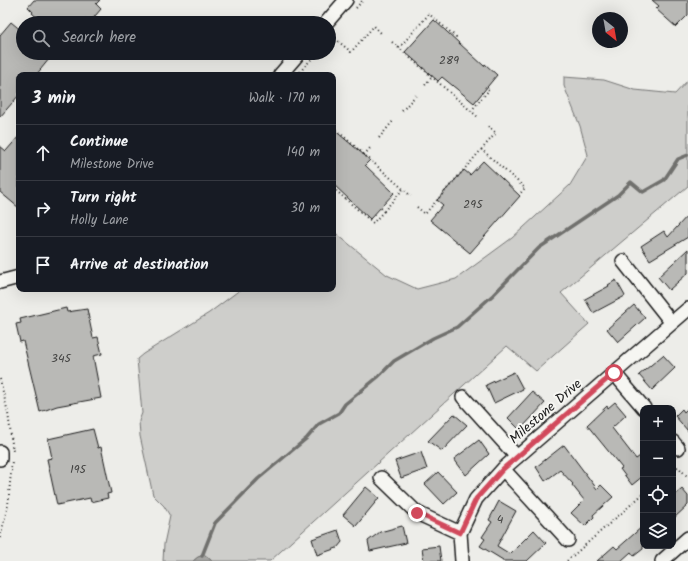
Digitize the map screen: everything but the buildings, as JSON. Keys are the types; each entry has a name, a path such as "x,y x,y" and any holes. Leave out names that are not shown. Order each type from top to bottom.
{"street":[{"path":"332,16 346,0"},
{"path":"283,72 293,60"},
{"path":"623,261 672,322"},
{"path":"0,282 16,278"},
{"name":"Milestone Drive","path":"462,561 460,533 476,499 503,469 688,309"},
{"path":"614,373 641,405"},
{"path":"463,397 517,457"},
{"path":"0,452 0,459"},
{"path":"503,469 568,540"},
{"path":"381,478 417,513 460,533"},
{"path":"662,561 688,538"}],"path":[{"path":"399,48 429,14 456,37 454,39"},
{"path":"336,39 351,52 374,26 382,34"},
{"path":"392,42 479,118"},
{"path":"300,72 311,60"},
{"path":"425,85 432,77"},
{"path":"471,111 489,90 485,88"},
{"path":"402,111 418,94"},
{"path":"379,138 394,120"},
{"path":"417,207 425,214 496,133 488,126"},
{"path":"336,130 411,196"},
{"path":"364,154 371,147"},
{"path":"481,149 525,188 518,195"},
{"path":"336,191 373,223 403,188"},
{"path":"381,208 384,211"},
{"path":"676,467 678,467 688,477"},
{"path":"567,561 640,497"}],"shaded area":[{"path":"564,77 604,80 635,90 675,94 688,80 688,186 561,293 589,324 536,371 507,346 270,561 212,561 205,555 198,557 193,561 163,561 164,544 170,516 164,506 153,495 140,436 139,421 142,413 137,359 209,313 237,292 336,292 336,233 387,275 417,289 456,279 512,238 570,185 588,155 580,126 564,86"},
{"path":"205,555 212,561 193,561 198,557"}],"waterway":[{"path":"202,556 215,523 258,479 307,438 319,424 339,413 345,404 378,377 394,361 433,338 457,327 493,295 539,248 618,195 631,182 643,192 664,180 678,159 688,155"}],"route":[{"path":"417,513 460,533 476,499 503,469 614,373"}]}
